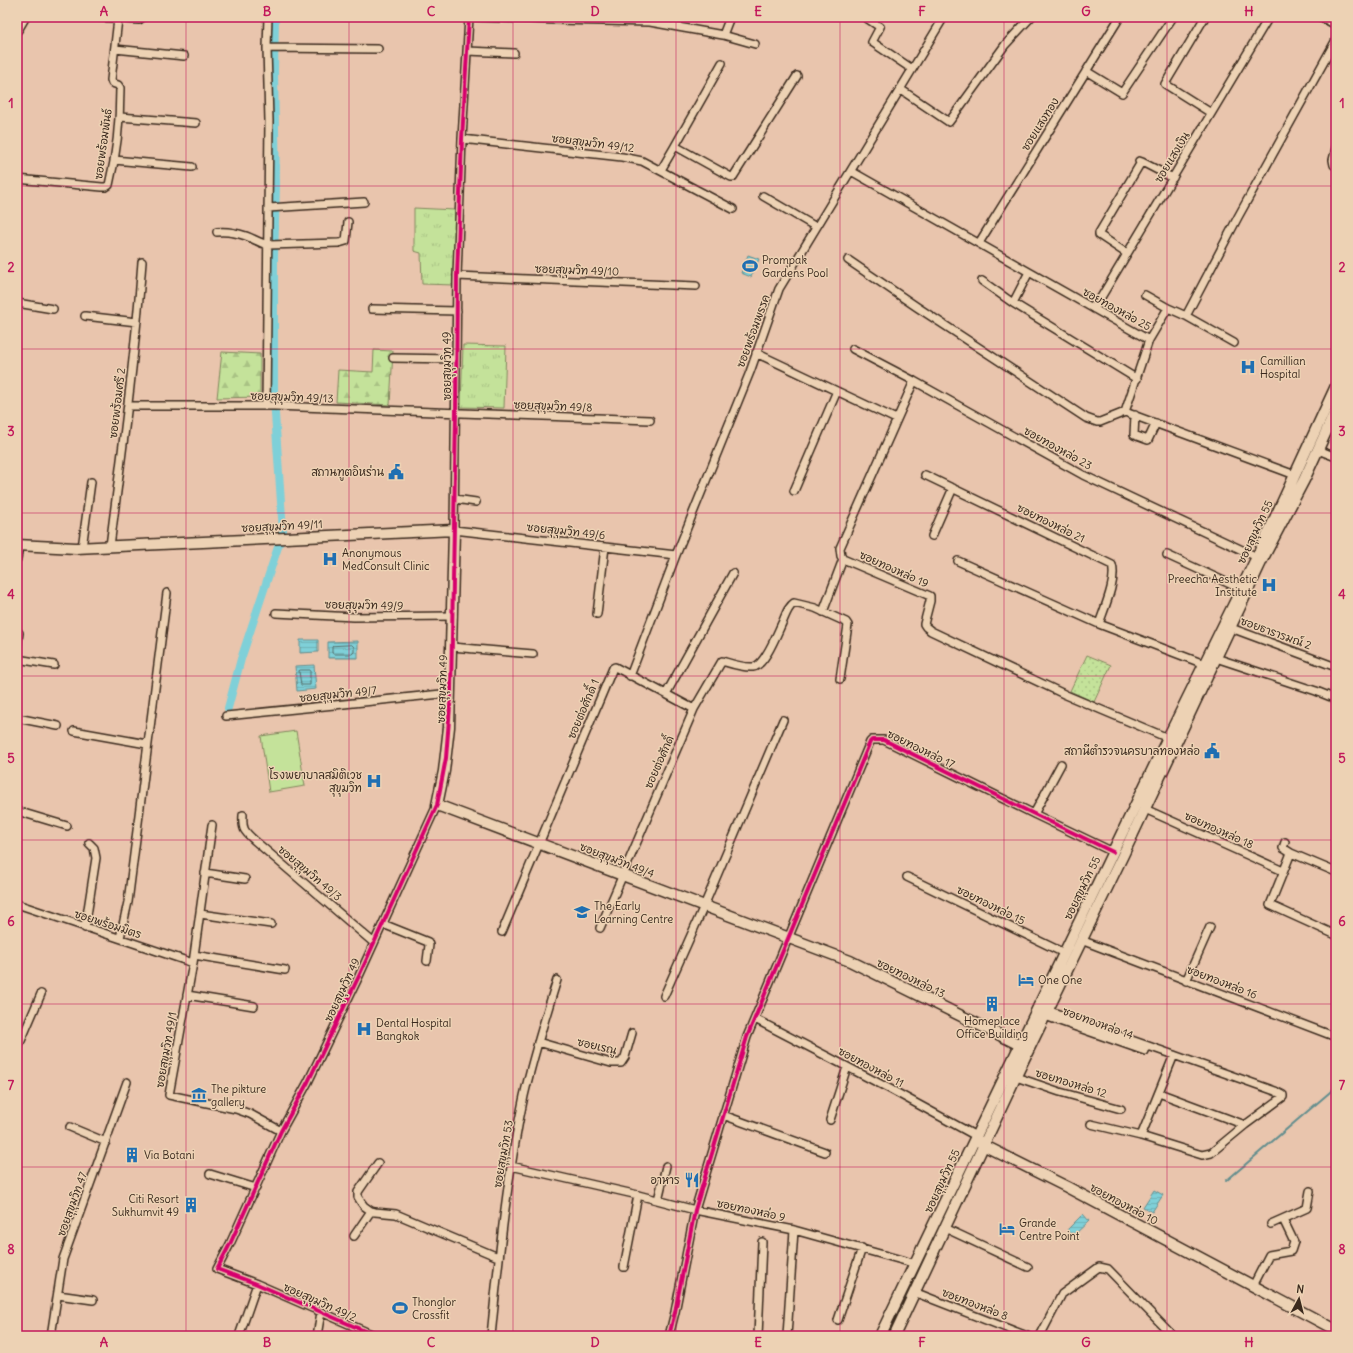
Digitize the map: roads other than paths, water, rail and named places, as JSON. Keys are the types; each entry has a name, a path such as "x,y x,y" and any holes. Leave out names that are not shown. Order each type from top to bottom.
{"main road":[{"path":"17,29 24,17"},
{"name":"ซอยสุขุมวิท 55","path":"880,1336 916,1264 976,1136 1024,1046 1069,955 1113,852 1140,806 1211,663 1299,478 1335,390"},
{"name":"ซอยสุขุมวิท 55","path":"1299,478 1318,450 1336,410"},
{"name":"ซอยสุขุมวิท 49/11","path":"18,545 82,548 454,530"},
{"name":"ซอยสุขุมวิท 49","path":"437,805 446,758 451,693 454,530"},
{"name":"ซอยสุขุมวิท 55","path":"1227,627 1241,588 1260,558"},
{"name":"ซอยสุขุมวิท 49/4","path":"437,805 788,938"},
{"name":"ซอยสุขุมวิท 55","path":"1077,938 1123,855 1140,806"},
{"path":"1113,852 1123,855"},
{"name":"ซอยทองหล่อ 13","path":"788,938 856,964 1024,1046"},
{"name":"ซอยสุขุมวิท 55","path":"894,1336 1016,1077 1024,1046 1046,1013 1069,955"},
{"path":"976,1136 983,1145"},
{"name":"ซอยทองหล่อ 10","path":"983,1145 1066,1187 1336,1330"},
{"path":"916,1264 926,1269"},
{"path":"904,1288 914,1292"}],"street":[{"path":"98,17 139,20 143,17"},
{"path":"266,406 269,121 267,48 268,17"},
{"name":"ซอยสุขุมวิท 49","path":"454,530 457,276 462,139 469,17"},
{"path":"475,17 651,19 723,35 755,44"},
{"path":"723,35 730,17"},
{"path":"865,17 880,27 872,42 912,69"},
{"name":"ซอยพร้อมพรรค","path":"630,676 780,289 944,17"},
{"path":"900,89 949,122 1006,45 1031,17"},
{"name":"ซอยแสงทอง","path":"979,243 1120,17"},
{"path":"1086,71 1122,93 1173,17"},
{"path":"1205,17 1165,84 1210,113"},
{"name":"ซอยแสงเงิน","path":"1094,309 1126,253 1173,178 1210,113 1269,17"},
{"path":"1321,17 1336,25"},
{"name":"ซอยพร้อมพันธ์","path":"17,180 106,187 109,185 120,117 120,88 118,85 112,83 111,80 118,19"},
{"path":"1186,316 1238,217 1336,40"},
{"path":"267,48 378,49"},
{"path":"115,49 184,56"},
{"path":"467,51 514,53"},
{"path":"661,170 722,63"},
{"path":"674,146 733,177 797,76"},
{"path":"120,117 196,123"},
{"name":"ซอยสุขุมวิท 49/12","path":"462,139 622,157 642,161 733,209"},
{"path":"1336,148 1333,160 1334,165 1336,166"},
{"path":"114,160 192,167"},
{"path":"1126,253 1099,234 1140,164 1139,161 1173,178"},
{"name":"ซอยทองหล่อ 25","path":"851,171 1150,340 1125,412"},
{"path":"763,196 816,227"},
{"path":"268,208 364,202"},
{"path":"217,232 244,235 261,244 268,245 343,242 346,241 348,222"},
{"path":"848,260 923,312 1086,418 1097,422 1125,412 1299,478"},
{"name":"ซอยพร้อมศรี 2","path":"110,546 128,406 142,262"},
{"path":"1013,303 1029,272"},
{"name":"ซอยสุขุมวิท 49/10","path":"457,276 696,286"},
{"path":"982,281 1013,303 1137,379"},
{"path":"1145,295 1186,316 1234,344"},
{"path":"17,303 53,309"},
{"path":"1150,340 1168,308"},
{"path":"372,309 457,312"},
{"path":"86,316 137,322"},
{"name":"ซอยทองหล่อ 23","path":"853,349 914,381 1083,475 1260,558"},
{"path":"756,353 896,419"},
{"path":"393,358 456,359"},
{"name":"ซอยทองหล่อ 19","path":"914,381 840,548 841,556 844,559 930,596 924,626 931,631 1066,695 1172,740"},
{"path":"794,492 837,391"},
{"name":"ซอยสุขุมวิท 49/13","path":"128,406 266,406 456,413"},
{"name":"ซอยสุขุมวิท 49/8","path":"456,413 650,420"},
{"path":"1135,416 1134,435 1148,440 1156,424"},
{"path":"1318,450 1336,457"},
{"name":"ซอยทองหล่อ 21","path":"925,475 1112,565 1113,570 1111,586 1099,624"},
{"path":"82,548 91,482"},
{"path":"932,536 952,488"},
{"path":"455,499 476,502"},
{"name":"ซอยสุขุมวิท 49/6","path":"454,530 676,554"},
{"path":"17,559 18,545"},
{"path":"597,614 605,547"},
{"path":"1167,555 1241,588"},
{"path":"840,679 848,625 846,622 823,612 844,559"},
{"path":"958,561 1099,624 1211,663 1316,691 1336,699"},
{"path":"666,694 733,572"},
{"path":"120,938 128,902 167,593"},
{"name":"ซอยต่อศักดิ์","path":"600,928 694,709 722,661 754,667 760,663 775,637 786,613 790,606 794,603 823,612"},
{"name":"ซอยสุขุมวิท 49/9","path":"276,613 354,617 453,616"},
{"name":"ซอยธารารมณ์ 2","path":"1227,627 1336,667"},
{"path":"17,646 19,633"},
{"path":"452,647 532,654"},
{"path":"17,659 54,665"},
{"name":"ซอยต่อศักดิ์ 1","path":"539,844 612,669 615,667 694,709"},
{"name":"ซอยสุขุมวิท 49/7","path":"226,716 451,693"},
{"path":"17,718 58,726"},
{"path":"664,996 783,720"},
{"path":"74,731 147,744"},
{"name":"ซอยทองหล่อ 17","path":"788,938 872,740 884,740 1113,852"},
{"path":"1034,814 1061,764"},
{"name":"ซอยสุขุมวิท 49","path":"257,1284 217,1269 256,1188 281,1131 308,1082 374,943 437,805"},
{"name":"ซอยทองหล่อ 18","path":"1140,806 1283,871"},
{"path":"17,812 67,826"},
{"name":"ซอยสุขุมวิท 49/3","path":"243,815 242,825 244,831 374,943"},
{"name":"ซอยสุขุมวิท 49/1","path":"212,825 193,963 169,1095 236,1109 250,1114 281,1131"},
{"path":"1284,842 1283,848 1291,853 1336,872"},
{"path":"85,928 96,858 94,848 89,844"},
{"path":"502,932 539,844"},
{"path":"1291,853 1270,905 1336,935"},
{"path":"205,873 245,879"},
{"name":"ซอยทองหล่อ 15","path":"907,877 1069,955"},
{"name":"ซอยพร้อมมิตร","path":"17,904 193,963"},
{"path":"200,914 271,924"},
{"path":"383,924 428,942 427,961"},
{"path":"1186,981 1210,927"},
{"path":"669,1336 695,1210 723,1115 747,1037 788,938"},
{"name":"ซอยทองหล่อ 16","path":"1077,938 1186,981 1336,1037"},
{"path":"194,955 285,970"},
{"name":"ซอยสุขุมวิท 53","path":"491,1336 498,1257 511,1166 524,1096 538,1042 557,980"},
{"path":"17,1050 41,994"},
{"path":"187,995 254,1006"},
{"path":"1046,1013 1174,1055 1283,1095 1283,1097 1245,1125 1211,1153 1202,1155 1141,1136 1091,1124"},
{"name":"ซอยทองหล่อ 14","path":"1046,1013 1145,1051"},
{"name":"ซอยทองหล่อ 11","path":"755,1019 976,1136"},
{"name":"ซอยเรณู","path":"538,1042 611,1063 621,1063 625,1057 632,1033"},
{"path":"1141,1136 1174,1055"},
{"path":"830,1120 847,1067"},
{"name":"ซอยทองหล่อ 12","path":"1016,1077 1060,1092 1121,1108"},
{"name":"ซอยสุขุมวิท 47","path":"52,1336 64,1259 127,1082"},
{"path":"1159,1093 1245,1125"},
{"path":"723,1115 825,1152"},
{"path":"70,1127 106,1142"},
{"path":"378,1163 358,1192 358,1197 364,1206 371,1211 396,1214 498,1257"},
{"name":"ซอยทองหล่อ 9","path":"511,1166 638,1194 695,1210 794,1230 916,1264"},
{"path":"658,1200 666,1166"},
{"path":"210,1174 256,1188"},
{"path":"1271,1224 1307,1208 1310,1191"},
{"path":"624,1266 638,1194"},
{"path":"354,1236 371,1211"},
{"path":"1253,1286 1269,1254 1291,1251 1294,1242 1283,1219"},
{"path":"945,1228 1028,1267"},
{"path":"787,1336 794,1230"},
{"path":"758,1336 762,1242"},
{"path":"838,1320 862,1248"},
{"path":"1040,1336 1062,1294 1099,1267 1108,1269 1173,1336"},
{"path":"239,1336 257,1284"},
{"name":"ซอยสุขุมวิท 49/2","path":"257,1284 376,1336"},
{"name":"ซอยทองหล่อ 8","path":"914,1292 1027,1336"},
{"path":"58,1295 93,1300"},
{"path":"318,1336 321,1312"}],"water":[{"name":"Prompak Gardens Pool","path":"748,255 759,259 751,277 741,273"},
{"path":"300,640 318,640 318,652 300,653"},
{"path":"358,641 358,658 328,658 328,642"},
{"path":"314,665 316,689 297,691 295,666"},
{"path":"1154,1190 1163,1195 1152,1212 1143,1207"},
{"path":"1083,1214 1089,1221 1073,1236 1067,1230"}],"waterway":[{"path":"228,708 241,659 283,532 274,399 274,257 276,185 274,71 275,17"},
{"path":"1226,1181 1336,1087"}],"place":[{"name":"Prompak Gardens Pool","path":"750,266"},
{"name":"Camillian Hospital","path":"1248,367"},
{"name":"สถานทูตอิหร่าน","path":"396,472"},
{"name":"Anonymous MedConsult Clinic","path":"330,559"},
{"name":"Preecha Aesthetic Institute","path":"1269,585"},
{"name":"สถานีตำรวจนครบาลทองหล่อ","path":"1212,751"},
{"name":"โรงพยาบาลสมิติเวช สุขุมวิท","path":"374,781"},
{"name":"The Early Learning Centre","path":"582,912"},
{"name":"One One","path":"1026,980"},
{"name":"Homeplace Office Building","path":"992,1004"},
{"name":"Dental Hospital Bangkok","path":"364,1029"},
{"name":"The pikture gallery","path":"199,1095"},
{"name":"Via Botani","path":"132,1155"},
{"name":"อาหาร","path":"692,1180"},
{"name":"Citi Resort Sukhumvit 49","path":"191,1205"},
{"name":"Grande Centre Point","path":"1007,1229"},
{"name":"Thonglor Crossfit","path":"400,1308"}]}
